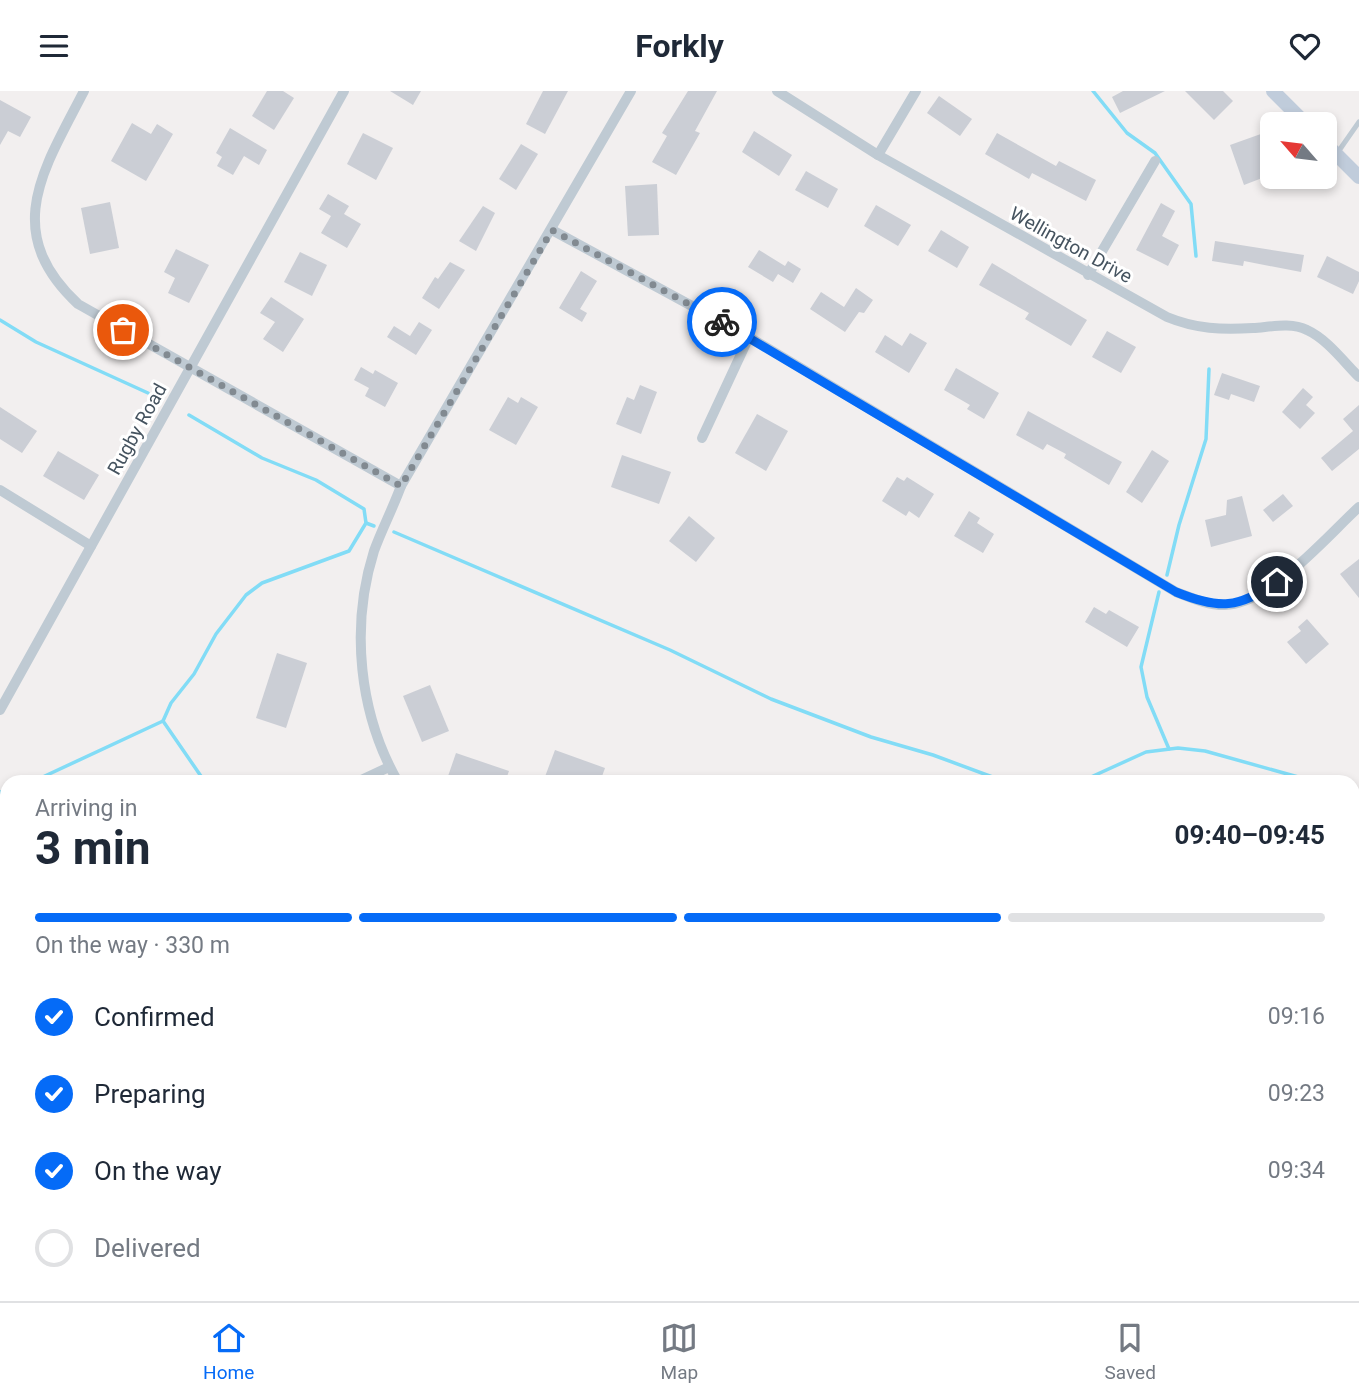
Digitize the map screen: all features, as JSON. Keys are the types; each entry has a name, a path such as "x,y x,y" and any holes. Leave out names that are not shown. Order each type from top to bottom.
{"street":[{"path":"69,91 82,94 36,188 33,208 42,254 50,273 78,304 401,486"},
{"name":"Rugby Road","path":"0,709 344,91"},
{"path":"394,775 376,734 362,677 362,626 374,551 401,486 631,91"},
{"name":"Wellington Drive","path":"777,91 878,155 1088,275 1188,326 1217,330 1292,326 1307,330 1323,341 1359,377"},
{"path":"878,155 916,91"},
{"path":"1273,91 1294,112"},
{"path":"1337,155 1359,177"},
{"path":"1088,275 1155,162"},
{"path":"552,230 749,337 1176,592 1201,602 1225,605 1250,600 1277,582 1359,507"},
{"path":"702,438 749,337"},
{"path":"0,490 91,545"},
{"path":"372,775 389,767"}],"lane":[{"path":"1337,155 1359,122"}],"building":[{"path":"267,91 283,91 294,98 274,130 252,116"},
{"path":"390,91 421,91 413,105"},
{"path":"543,91 568,91 545,134 526,124"},
{"path":"688,91 717,91 695,131 700,133 676,175 652,162 667,136 662,133"},
{"path":"1123,91 1165,91 1120,113 1112,97"},
{"path":"1185,91 1223,91 1233,101 1214,120"},
{"path":"939,96 972,119 960,136 927,113"},
{"path":"0,100 31,117 20,137 8,131 0,145"},
{"path":"132,123 151,134 157,124 173,134 146,181 111,161"},
{"path":"230,128 267,150 259,165 244,156 233,175 217,166 222,157 216,153"},
{"path":"754,131 792,155 779,176 742,152"},
{"path":"363,133 393,148 376,180 347,164"},
{"path":"997,133 1056,166 1059,161 1096,180 1086,201 1032,173 1029,179 985,154"},
{"path":"1260,134 1260,179 1244,185 1230,145"},
{"path":"521,144 538,154 516,190 499,179"},
{"path":"806,171 838,189 828,208 795,190"},
{"path":"657,184 659,235 628,236 625,186"},
{"path":"328,194 349,206 344,214 361,224 347,248 321,233 331,216 319,209"},
{"path":"110,202 119,248 90,254 81,208"},
{"path":"1161,203 1175,211 1162,236 1179,245 1168,266 1136,250"},
{"path":"876,205 911,225 898,246 864,226"},
{"path":"483,206 495,213 476,251 459,241"},
{"path":"941,230 969,247 957,268 928,251"},
{"path":"1215,241 1304,255 1301,272 1244,261 1243,266 1212,261"},
{"path":"176,249 209,265 189,303 168,293 175,278 164,272"},
{"path":"759,250 785,266 788,261 801,269 793,283 778,274 773,282 748,267"},
{"path":"300,252 327,265 312,296 284,282"},
{"path":"1327,256 1359,272 1359,281 1353,294 1317,277"},
{"path":"450,262 465,270 439,309 422,298 435,277 438,279"},
{"path":"992,263 1087,320 1071,346 1025,319 1029,313 979,285"},
{"path":"581,271 597,281 580,309 587,313 582,322 559,308"},
{"path":"856,288 873,300 864,313 859,312 845,332 810,309 821,292 844,307"},
{"path":"271,297 304,319 283,352 263,339 275,322 260,313"},
{"path":"419,322 432,330 416,355 387,337 394,326 410,336"},
{"path":"1107,331 1136,347 1121,373 1092,357"},
{"path":"910,333 927,343 909,373 875,352 885,335 902,346"},
{"path":"361,367 373,374 375,370 398,383 385,407 365,396 369,388 354,380"},
{"path":"956,368 999,393 984,419 967,409 970,405 944,390"},
{"path":"1222,373 1260,386 1254,402 1231,394 1229,400 1214,395"},
{"path":"640,385 657,392 641,434 616,424 627,397 634,400"},
{"path":"1303,388 1313,397 1306,405 1315,413 1300,429 1282,412"},
{"path":"508,397 518,403 521,397 538,407 516,445 489,430"},
{"path":"1359,405 1359,449 1332,471 1321,458 1353,431 1343,419"},
{"path":"0,407 37,431 22,453 0,439"},
{"path":"1028,411 1122,462 1109,485 1064,458 1066,454 1047,444 1043,450 1016,435"},
{"path":"757,414 788,431 766,471 735,453"},
{"path":"1152,450 1169,461 1142,503 1126,492"},
{"path":"58,451 99,475 84,500 43,476"},
{"path":"622,455 671,472 659,504 611,487"},
{"path":"897,477 904,481 907,477 934,494 919,518 909,511 906,516 882,501"},
{"path":"1283,494 1293,506 1273,522 1263,510"},
{"path":"1242,496 1252,536 1211,547 1205,520 1226,515 1227,500"},
{"path":"969,511 980,518 977,523 994,534 983,553 954,536"},
{"path":"689,516 715,538 696,562 669,541"},
{"path":"1359,559 1359,598 1340,574"},
{"path":"1094,607 1106,614 1109,610 1139,627 1127,647 1085,622"},
{"path":"1307,619 1329,644 1306,664 1287,642 1301,631 1298,627"},
{"path":"277,653 307,663 286,728 256,718"},
{"path":"430,685 449,731 422,742 403,696"},
{"path":"555,750 605,768 602,775 546,775"},
{"path":"456,753 509,771 508,775 448,775"}],"waterway":[{"path":"1093,91 1127,133 1155,153 1191,204 1196,256"},
{"path":"0,320 36,342 148,393"},
{"path":"1167,575 1179,525 1206,439 1209,369"},
{"path":"163,721 171,703 194,674 216,634 246,595 262,583 349,551 366,523 364,509 316,480 262,458 189,415"},
{"path":"366,523 374,526"},
{"path":"394,532 670,650 771,699 871,737 933,755 987,775"},
{"path":"1159,592 1141,667 1147,697 1169,749"},
{"path":"163,721 200,775"},
{"path":"47,775 163,721"},
{"path":"1095,775 1146,752 1178,748 1205,751 1291,775"}],"way so far":[{"path":"123,330 401,486 552,230 722,322"}],"route":[{"path":"722,322 1176,592 1201,602 1225,605 1250,600 1277,582"}]}
